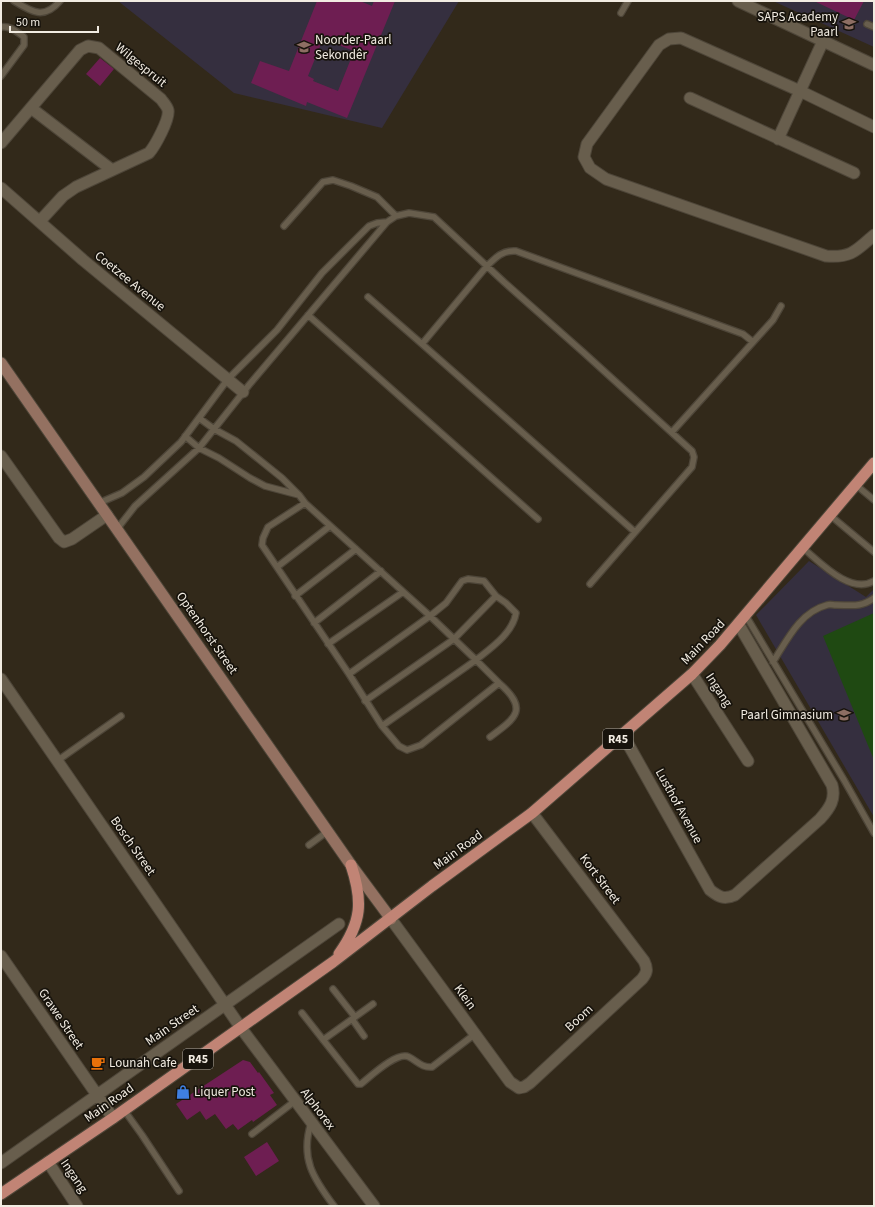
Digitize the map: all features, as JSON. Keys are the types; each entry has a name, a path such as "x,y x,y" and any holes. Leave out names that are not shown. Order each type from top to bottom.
{"main road":[{"name":"Optenhorst Street","path":"1,363 351,865 391,919"},
{"name":"Main Road","path":"1,1194 113,1118 333,962 391,919 432,886 532,813 692,674 742,620 874,463"},
{"path":"333,962 349,940 354,931 358,918 358,889 351,865"}],"street":[{"path":"738,1 874,65"},
{"path":"874,127 800,91 680,38 669,39 659,45 587,144 584,157 590,168 606,179 826,256 841,257 858,250 874,235"},
{"path":"778,139 823,41"},
{"name":"Wilgespruit","path":"1,143 80,50 88,46 98,48 161,99 168,110 167,117 157,142 149,153 76,186 40,222"},
{"path":"690,98 854,173"},
{"path":"31,108 112,170"},
{"name":"Coetzee Avenue","path":"1,188 83,260 243,392"},
{"path":"1,456 58,538 64,542 72,539 107,514"},
{"name":"Lusthof Avenue","path":"623,734 710,890 723,898 729,898 735,895 820,818 827,811 833,798 833,790 828,777 742,620"},
{"name":"Ingang","path":"692,674 748,761"},
{"name":"Bosch Street","path":"1,679 241,1028"},
{"name":"Kort Street","path":"532,813 644,961"},
{"name":"Klein","path":"391,919 510,1082 519,1088"},
{"name":"Main Street","path":"1,1163 339,924"},
{"name":"Grawe Street","path":"1,956 113,1118"},
{"name":"Boom","path":"519,1088 530,1083 642,979 647,971 644,961"},
{"name":"Alphorex","path":"241,1028 374,1206"},
{"name":"Ingang","path":"48,1162 77,1206"}],"lane":[{"path":"14,1 36,12 44,13 52,10 60,1"},
{"path":"621,13 628,1"},
{"path":"868,24 874,27"},
{"path":"1,27 9,27 24,37 25,40 24,45 1,76"},
{"path":"284,226 323,182 333,180 377,197 396,216"},
{"path":"117,529 135,506 199,448 243,392 387,222 396,216 409,213 434,217 692,451 694,457 692,467 590,584"},
{"path":"99,503 122,493 144,477 185,436 228,380 276,330 322,273 342,252 369,226 387,222"},
{"path":"422,344 495,257 504,252 516,251 743,334 753,342"},
{"path":"368,297 635,532"},
{"path":"672,432 773,320 781,306"},
{"path":"308,315 538,519"},
{"path":"199,418 214,429 236,441 282,478 305,503 430,616 509,692 516,703 517,711 513,719 490,737"},
{"path":"185,436 199,448 219,458 265,486 299,495"},
{"path":"856,485 874,500"},
{"path":"305,503 268,527 263,538 262,546 349,674 365,701 398,746 407,750 421,745 499,683"},
{"path":"830,516 874,552"},
{"path":"277,567 330,526"},
{"path":"803,548 830,570 850,583 866,584 874,581"},
{"path":"295,596 356,549"},
{"path":"314,623 380,571"},
{"path":"349,674 446,603 462,581 468,579 484,581 496,596 516,613 515,619 499,641 476,660 382,726"},
{"path":"328,644 403,592"},
{"path":"365,701 454,639 496,596"},
{"path":"773,662 796,625 812,612 828,604 859,606 866,604 874,598"},
{"path":"742,620 773,662 874,833"},
{"path":"57,761 121,716"},
{"path":"309,845 328,831"},
{"path":"333,989 354,1018 364,1036"},
{"path":"323,1040 373,1004"},
{"path":"302,1013 358,1084 361,1084 400,1056 406,1056 426,1067 432,1067 475,1034"},
{"path":"252,1134 295,1101"},
{"path":"124,1110 179,1191"},
{"path":"311,1122 308,1134 307,1158 312,1173 334,1206"}],"shaded area":[{"name":"Noorder-Paarl Sekondêr","path":"118,1 459,1 382,128 234,93"},
{"name":"SAPS Academy Paarl","path":"773,1 874,1 874,47"},
{"name":"Paarl Gimnasium","path":"809,561 866,597 874,589 874,817 756,615"}],"green space":[{"path":"874,613 874,760 823,636"}],"building":[{"path":"317,1 360,1 372,6 374,1 395,1 347,118 307,102 306,106 251,83 260,61 289,71","holes":["323,39 354,51 338,91 313,81 314,79 308,76"]},
{"path":"814,1 864,1 854,20"},
{"path":"100,58 114,69 100,86 86,74"},
{"path":"243,1060 250,1062 258,1073 259,1072 274,1093 270,1095 277,1105 253,1122 252,1120 238,1130 233,1124 226,1129 215,1114 206,1120 200,1111 187,1120 176,1104"},
{"path":"267,1142 279,1161 256,1176 244,1157"}],"place":[{"name":"SAPS Academy Paarl","path":"849,24"},
{"name":"Noorder-Paarl Sekondêr","path":"304,47"},
{"name":"Paarl Gimnasium","path":"844,715"},
{"name":"Lounah Cafe","path":"98,1063"},
{"name":"Liquer Post","path":"183,1092"}]}
